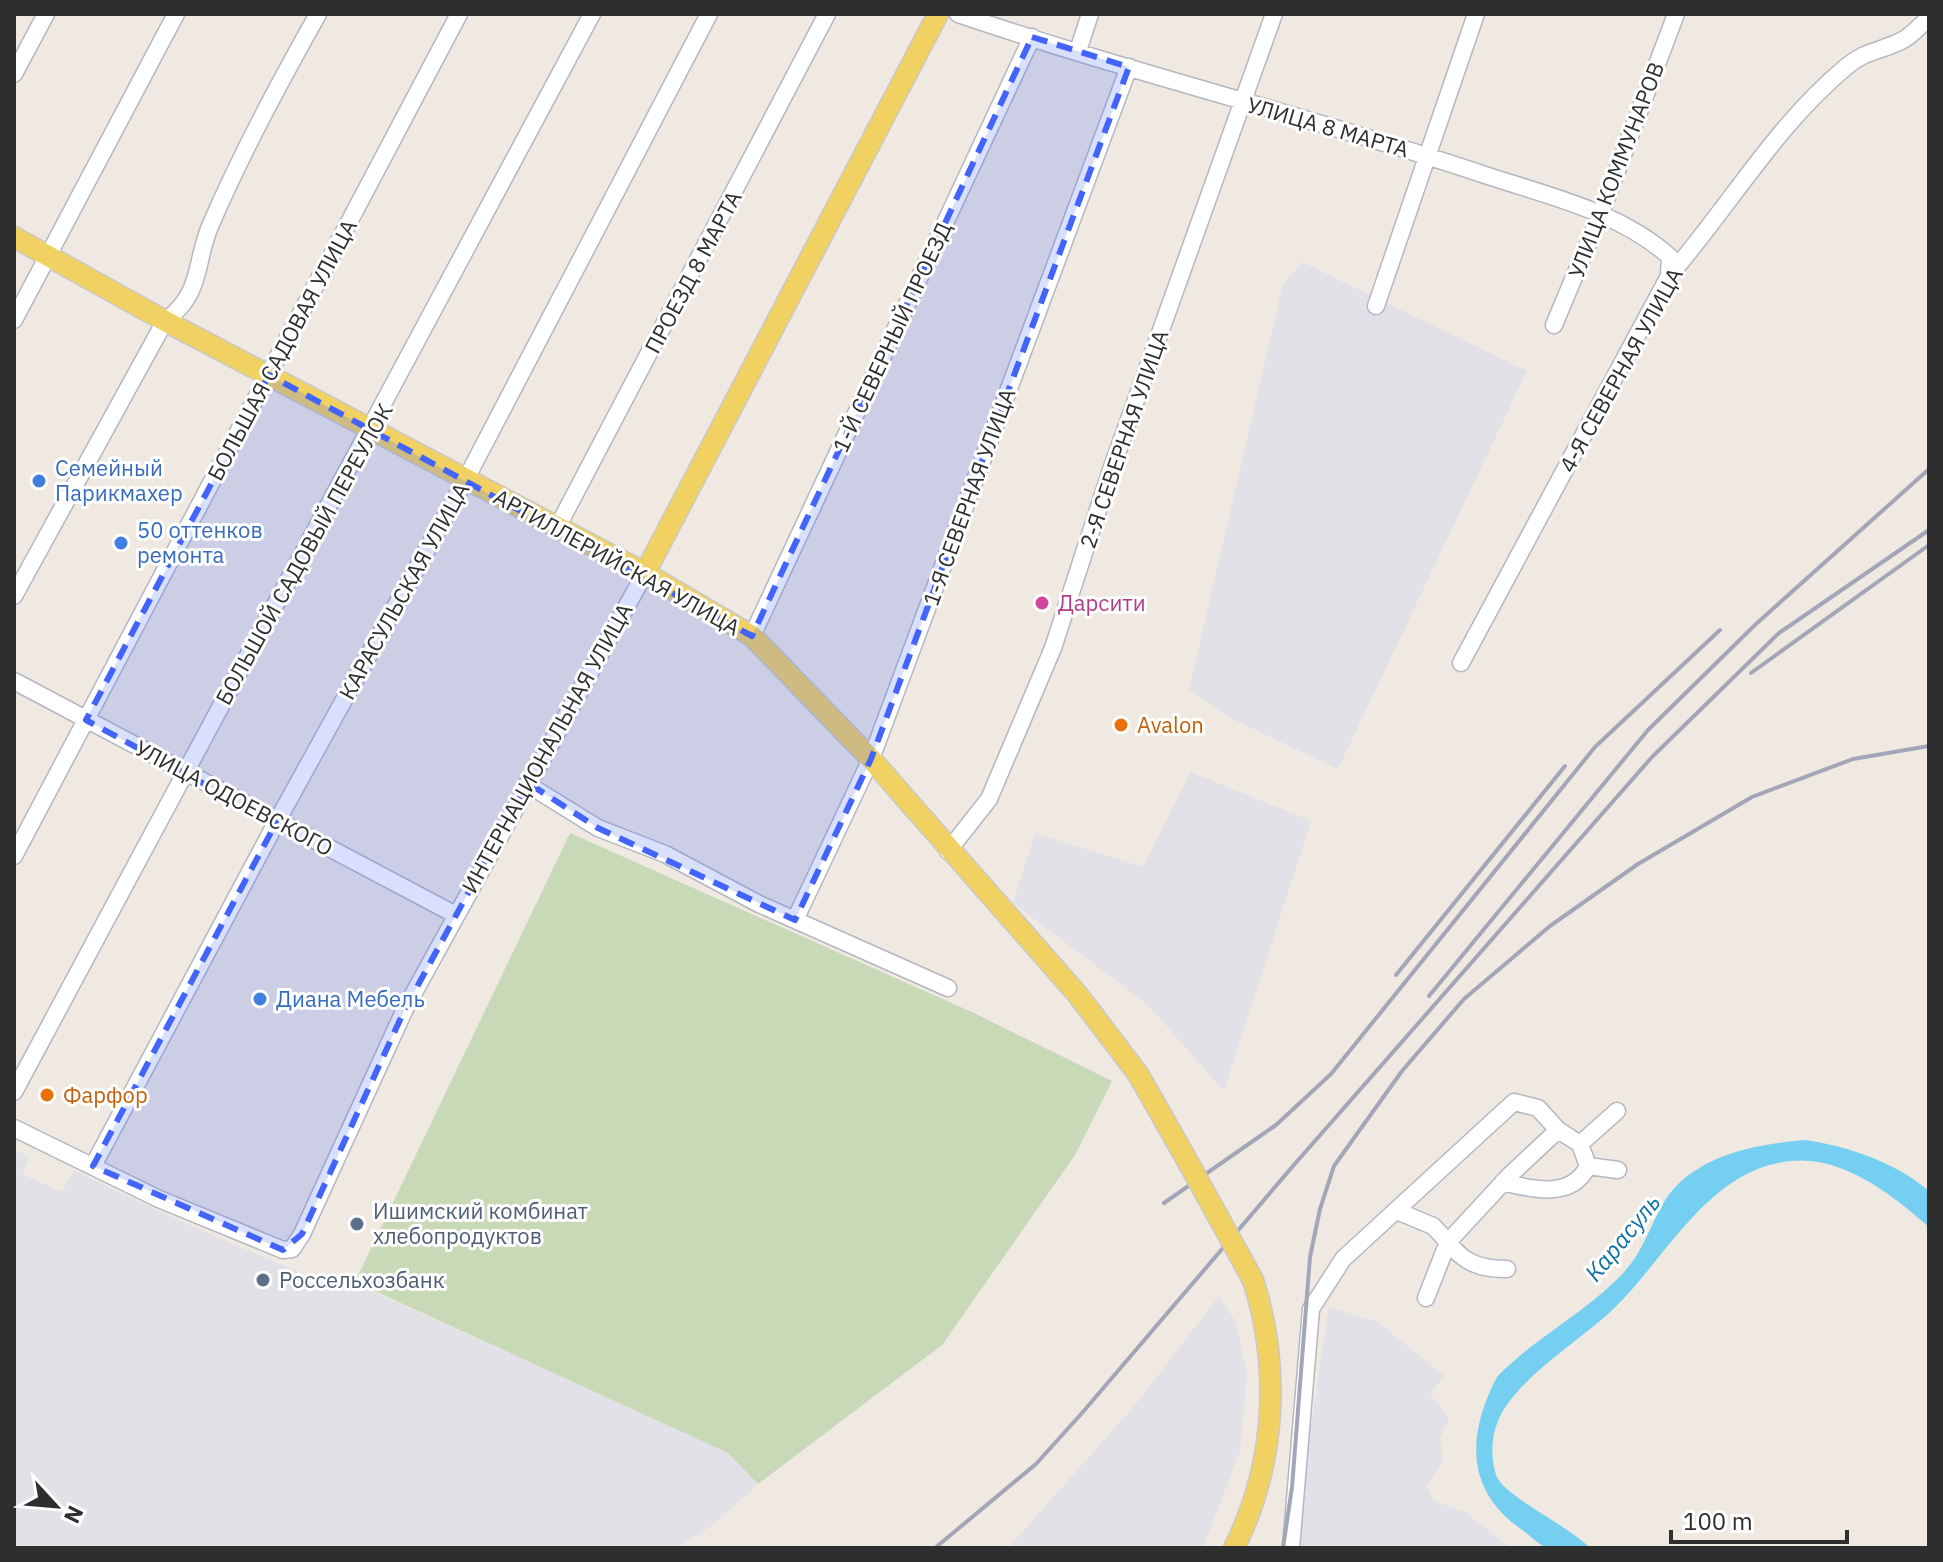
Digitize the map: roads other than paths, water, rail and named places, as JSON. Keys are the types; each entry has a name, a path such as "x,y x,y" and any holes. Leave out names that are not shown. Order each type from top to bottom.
{"main road":[{"name":"ИНТЕРНАЦИОНАЛЬНАЯ УЛИЦА","path":"645,573 938,14"},
{"name":"АРТИЛЛЕРИЙСКАЯ УЛИЦА","path":"14,237 165,321 645,573 752,636 871,759 948,851 1078,995 1138,1074 1253,1280 1272,1357 1271,1397 1261,1471 1234,1548"}],"street":[{"path":"14,74 46,14"},
{"path":"14,320 176,14"},
{"path":"14,596 165,321 182,308 199,276 209,226 273,95 318,14"},
{"name":"БОЛЬШАЯ САДОВАЯ УЛИЦА","path":"14,856 459,14"},
{"name":"БОЛЬШОЙ САДОВЫЙ ПЕРЕУЛОК","path":"14,1092 184,772 373,430 592,14"},
{"name":"КАРАСУЛЬСКАЯ УЛИЦА","path":"93,1166 276,823 466,479 709,14"},
{"name":"ПРОЕЗД 8 МАРТА","path":"557,528 827,14"},
{"name":"УЛИЦА 8 МАРТА","path":"958,14 1428,156 1601,214 1657,244 1670,257"},
{"path":"1078,51 1090,14"},
{"name":"2-Я СЕВЕРНАЯ УЛИЦА","path":"948,851 989,799 1053,648 1111,470 1274,14"},
{"path":"1376,306 1476,14"},
{"name":"УЛИЦА КОММУНАРОВ","path":"1554,325 1601,214 1676,14"},
{"name":"4-Я СЕВЕРНАЯ УЛИЦА","path":"1461,663 1669,276 1804,105 1848,64 1877,48 1901,41 1929,18"},
{"name":"1-Й СЕВЕРНЫЙ ПРОЕЗД","path":"752,636 1032,37"},
{"name":"1-Я СЕВЕРНАЯ УЛИЦА","path":"795,920 871,759 1129,67"},
{"path":"1669,276 1670,257 1688,254"},
{"name":"ИНТЕРНАЦИОНАЛЬНАЯ УЛИЦА","path":"93,1166 159,1199 283,1250 292,1249 302,1234 367,1085 454,914 645,573"},
{"name":"УЛИЦА ОДОЕВСКОГО","path":"14,681 276,823 454,914"},
{"path":"527,784 598,828 665,854 795,920 948,988"},
{"path":"1291,1548 1311,1309 1343,1259 1514,1102 1538,1108 1558,1130 1580,1144 1588,1166 1582,1179 1565,1188 1545,1191 1503,1182"},
{"path":"1580,1144 1617,1111"},
{"path":"14,1128 93,1166"},
{"path":"1426,1298 1448,1242 1503,1182 1558,1130"},
{"path":"1588,1166 1618,1170"},
{"path":"1397,1211 1433,1226 1461,1259 1485,1269 1507,1269"}],"water":[{"path":"1806,1140 1871,1157 1916,1181 1929,1191 1929,1227 1866,1180 1829,1164 1810,1161 1791,1161 1760,1168 1732,1183 1708,1202 1622,1300 1538,1371 1501,1414 1492,1448 1496,1475 1501,1483 1590,1548 1556,1550 1540,1544 1503,1514 1489,1497 1481,1479 1477,1460 1480,1419 1497,1377 1528,1349 1595,1299 1625,1271 1642,1246 1664,1202 1691,1173 1708,1163 1747,1149"}],"railway":[{"path":"1429,996 1648,730 1756,624 1929,469"},
{"path":"935,1548 1036,1464 1652,757 1779,633 1929,530"},
{"path":"1751,673 1929,545"},
{"path":"1164,1203 1276,1125 1331,1074 1595,747 1720,630"},
{"path":"1283,1548 1292,1487 1310,1257 1320,1209 1334,1166 1402,1071 1464,999 1550,926 1638,864 1752,797 1853,759 1929,746"},
{"path":"1396,975 1565,766"}],"place":[{"name":"Семейный Парикмахер","path":"39,481"},
{"name":"50 оттенков ремонта","path":"121,543"},
{"name":"Дарсити","path":"1042,603"},
{"name":"Avalon","path":"1121,725"},
{"name":"Диана Мебель","path":"260,999"},
{"name":"Фарфор","path":"47,1095"},
{"name":"Ишимский комбинат хлебопродуктов","path":"357,1224"},
{"name":"Россельхозбанк","path":"263,1280"}],"water label":[{"name":"Карасуль","path":"1623,1238"}]}
